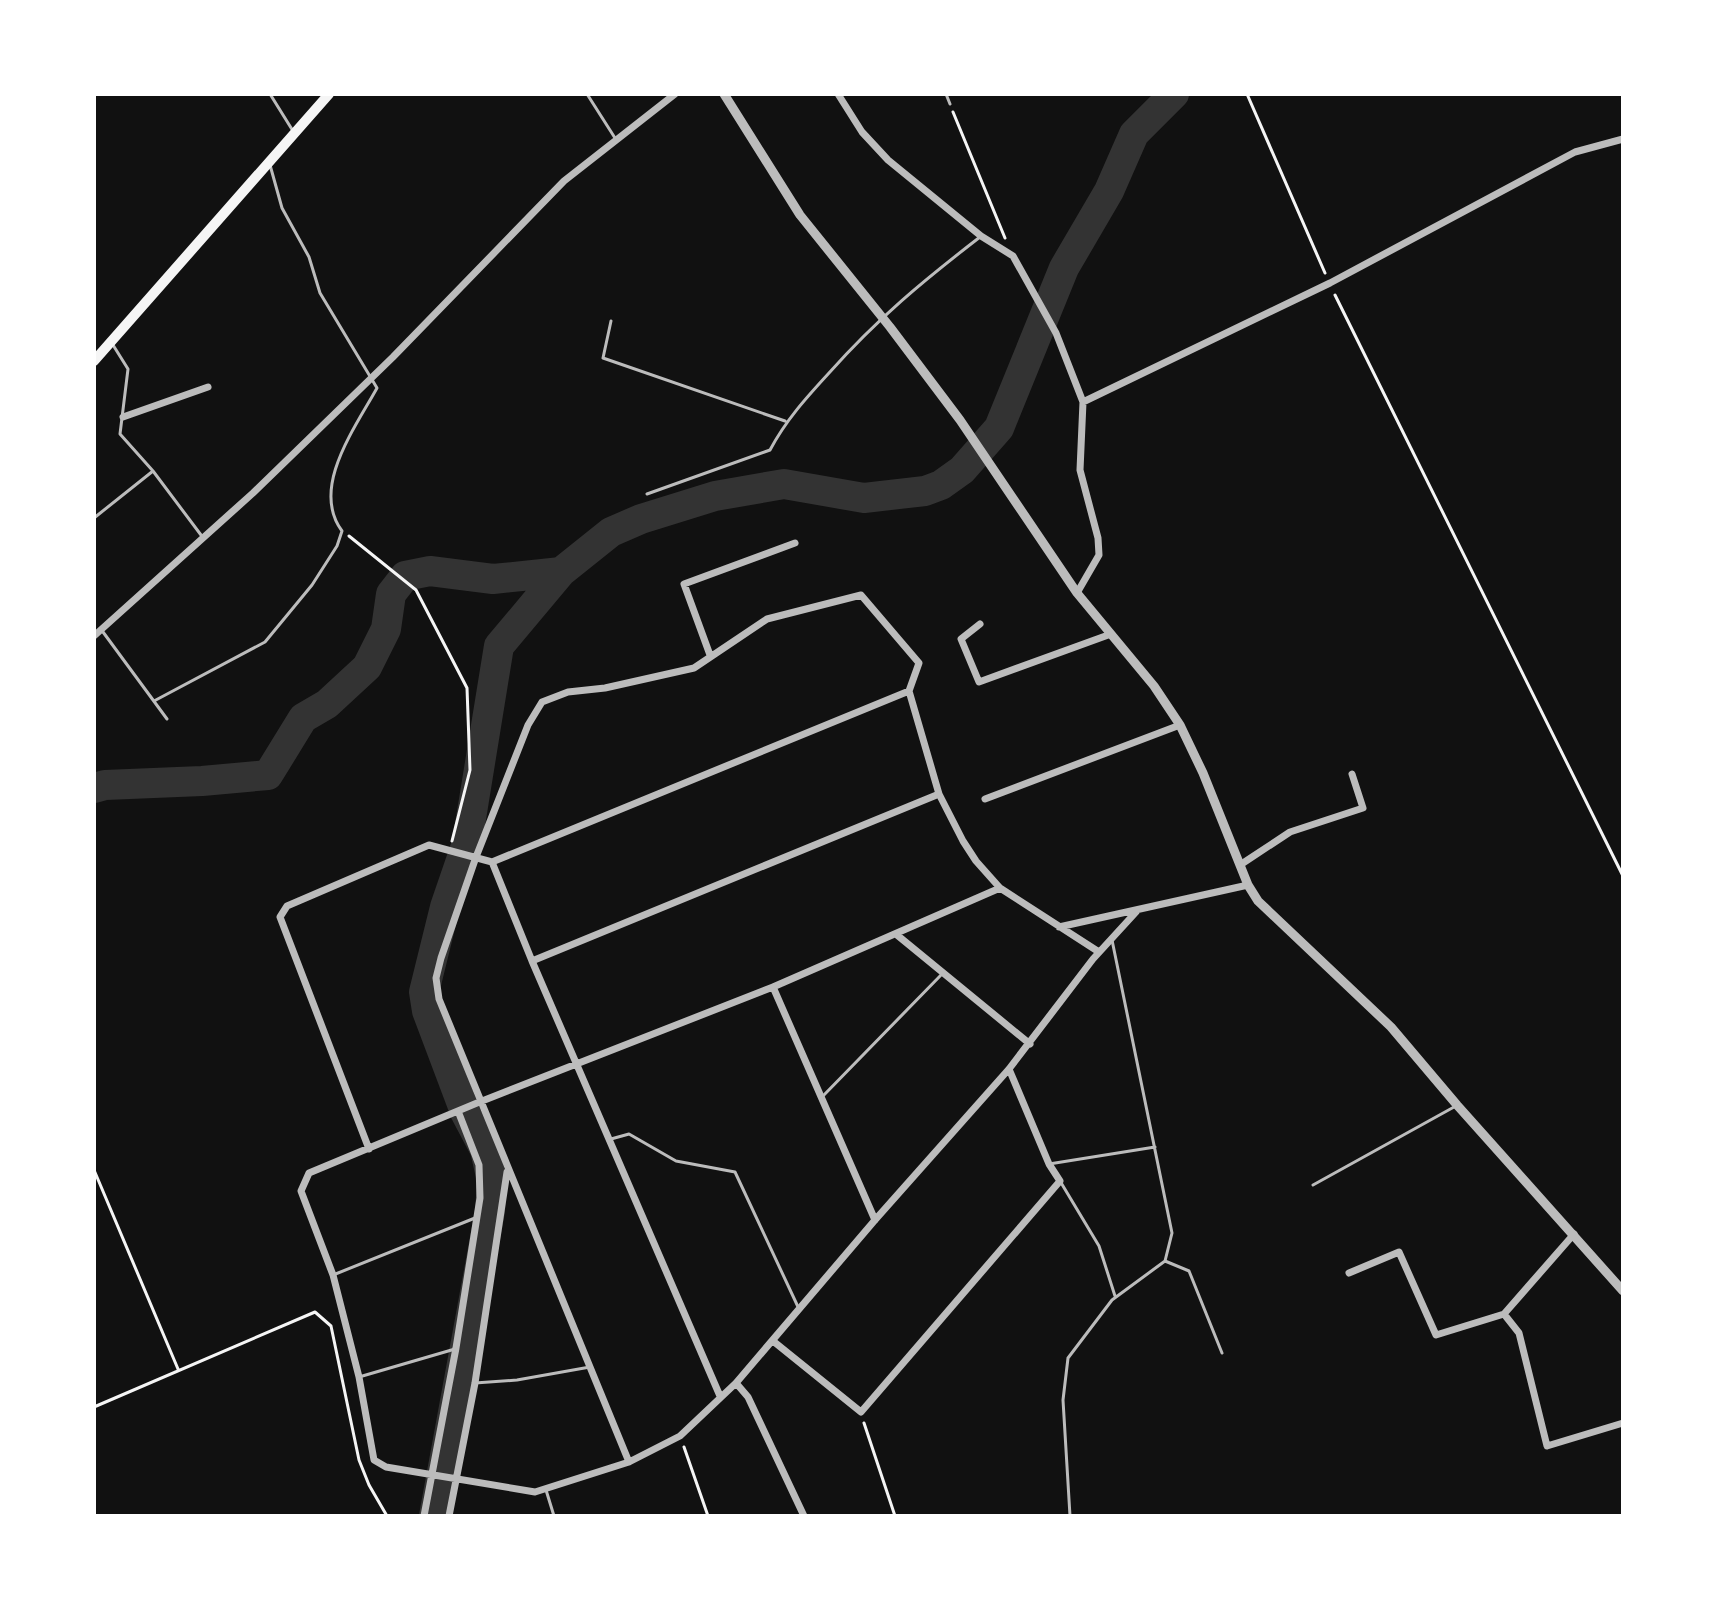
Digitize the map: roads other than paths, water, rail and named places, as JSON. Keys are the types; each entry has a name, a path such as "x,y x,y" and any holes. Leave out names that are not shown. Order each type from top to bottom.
{"main road":[{"path":"94,361 329,94"}],"street":[{"path":"96,631 253,493 372,378 564,181 675,94"},
{"path":"724,94 800,215 960,420 1077,593 1154,686 1180,725 1248,885 1268,913 1391,1027 1623,1291"},
{"path":"838,94 862,132 888,160 981,236 1013,256 1056,333 1083,402 1080,470 1098,538 1099,555 1077,593"},
{"path":"1083,402 1330,283 1575,152 1623,139"},
{"path":"123,417 208,387"},
{"path":"710,655 684,584 795,543"},
{"path":"629,1462 479,1102 439,999 436,978 472,856 528,725 542,702 568,692 605,688 694,668 767,619 861,595 919,663 909,691 939,794 970,851 1000,888 1099,952"},
{"path":"980,624 961,639 979,682 1111,634"},
{"path":"369,1149 280,917 287,906 429,845 492,862 909,691"},
{"path":"985,799 1180,725"},
{"path":"1240,865 1290,832 1363,808 1352,774"},
{"path":"532,961 939,794"},
{"path":"492,862 720,1396"},
{"path":"1058,927 1248,885"},
{"path":"1000,888 773,987 479,1102 309,1173 301,1191 333,1275 359,1377 374,1460 386,1467 535,1492 629,1462 680,1436 736,1383 773,1341 1009,1069 1099,952 1136,912"},
{"path":"897,935 1030,1044"},
{"path":"773,987 875,1220"},
{"path":"773,1341 861,1412 1060,1181 1049,1164 1009,1069"},
{"path":"424,1516 456,1348 481,1190 479,1165 460,1110"},
{"path":"449,1516 453,1480 475,1383 508,1170"},
{"path":"1349,1273 1399,1252 1436,1335 1504,1314 1574,1234"},
{"path":"1504,1314 1519,1333 1547,1446 1623,1423"},
{"path":"736,1383 748,1397 804,1516"}],"lane":[{"path":"270,94 294,133"},
{"path":"587,94 617,141"},
{"path":"946,94 950,104"},
{"path":"154,701 265,642 312,585 337,546 342,531 333,519 329,493 345,445 377,388 320,293 309,257 282,208 269,161"},
{"path":"647,494 770,450 785,421 868,329 908,292 981,236"},
{"path":"611,321 603,358 785,421"},
{"path":"111,342 128,369 120,434 153,471 203,538"},
{"path":"94,518 153,471"},
{"path":"96,631 167,719"},
{"path":"1070,1516 1063,1400 1068,1358 1116,1297 1165,1261 1172,1233 1112,940"},
{"path":"822,1097 943,973"},
{"path":"1313,1185 1457,1105"},
{"path":"608,1139 629,1134 676,1161 735,1172 799,1309"},
{"path":"1049,1164 1155,1147"},
{"path":"1060,1181 1099,1246 1116,1297"},
{"path":"333,1275 478,1217"},
{"path":"1165,1261 1189,1271 1222,1353"},
{"path":"359,1377 456,1348"},
{"path":"475,1383 517,1380 590,1367"},
{"path":"546,1490 554,1516"}],"waterway":[{"path":"434,1516 490,1211 492,1181 485,1150 465,1112 427,1011 424,992 445,907 467,843 499,646 561,572 611,532 641,519 715,496 784,484 864,498 925,491 941,485 962,470 999,428 1064,268 1109,191 1134,134 1174,94"},
{"path":"94,788 268,775 303,718 327,704 367,667 386,629 391,594 405,576 430,571 493,579 561,572"}]}
